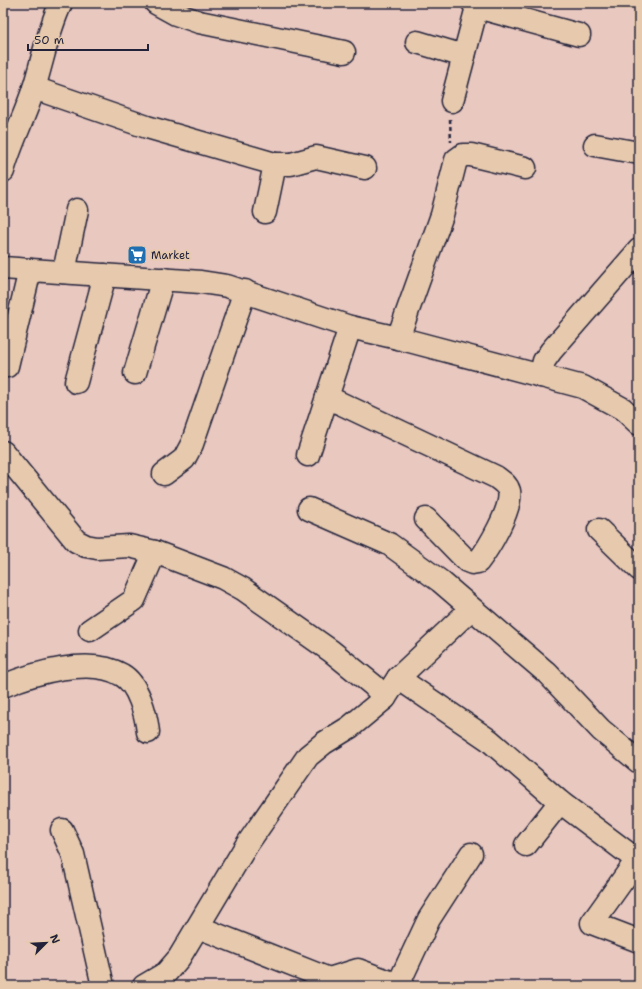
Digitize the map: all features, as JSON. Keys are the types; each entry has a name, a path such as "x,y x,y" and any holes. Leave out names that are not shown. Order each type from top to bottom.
{"street":[{"path":"3,171 7,155 34,88 48,37 61,3"},
{"path":"157,3 176,14 199,22 344,52"},
{"path":"452,101 475,5 579,35"},
{"path":"417,42 464,56"},
{"path":"34,88 147,127 275,164 291,164 316,157 365,168"},
{"path":"595,145 639,153"},
{"path":"398,338 442,215 456,160 463,155 525,168"},
{"path":"265,212 275,164"},
{"path":"64,272 77,210"},
{"path":"540,376 544,361 551,351 639,250"},
{"path":"3,268 163,279 227,286 350,327 398,338 583,387 601,395 623,408 639,424"},
{"path":"7,366 30,270"},
{"path":"76,382 105,275"},
{"path":"135,373 163,279"},
{"path":"164,474 184,459 192,444 245,291"},
{"path":"308,455 350,327"},
{"path":"327,398 496,477 505,484 509,491 508,499 497,533 478,562 472,563 467,561 426,518"},
{"path":"3,452 76,541 86,546 98,548 129,546 156,552 196,567 243,589 331,651 374,685 385,698"},
{"path":"309,509 389,544 440,581 547,673 601,730 639,762"},
{"path":"599,530 639,570"},
{"path":"90,630 134,600 156,552"},
{"path":"144,986 166,973 179,958 246,846 308,756 324,743 350,727 385,698 398,678 471,609"},
{"path":"3,686 35,675 73,667 106,668 123,675 132,685 147,716 148,732"},
{"path":"398,678 489,740 560,802 638,860 592,922 639,941"},
{"path":"526,845 560,802"},
{"path":"62,830 73,854 103,986"},
{"path":"198,927 329,978 358,970 400,985 429,919 471,854"}],"path":[{"path":"452,101 450,138 456,160"}],"place":[{"name":"Market","path":"137,255"}]}
